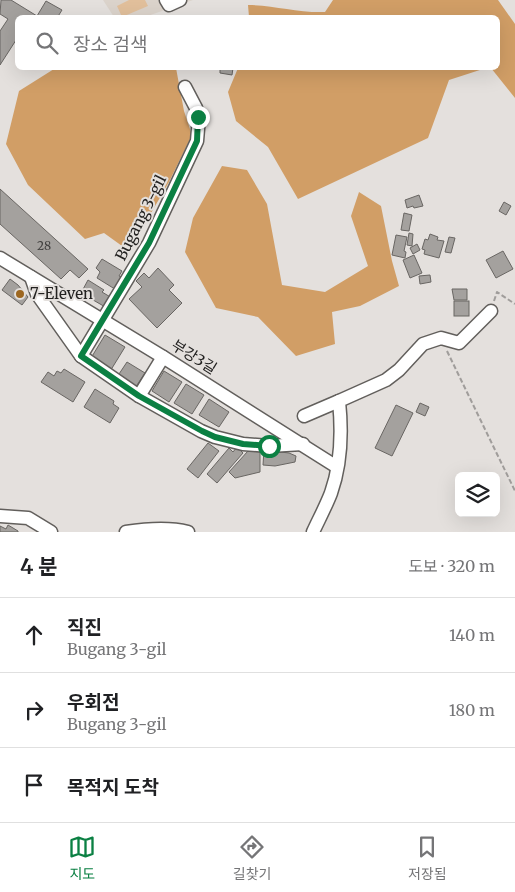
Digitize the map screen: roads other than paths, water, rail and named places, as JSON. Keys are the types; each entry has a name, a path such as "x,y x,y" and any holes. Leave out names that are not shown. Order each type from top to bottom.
{"street":[{"path":"166,0 169,5 180,0"},
{"name":"Bugang 3-gil","path":"81,356 149,243 197,141 198,117 196,108 185,87"},
{"path":"0,258 31,277 37,294 81,356 139,396 215,437 243,444 269,446 303,444"},
{"name":"부강3길","path":"31,277 163,356 337,467"},
{"path":"304,416 386,380 399,370 422,344 441,338 459,343 491,311"},
{"path":"139,396 163,356"},
{"path":"313,532 331,493 337,467 341,418 339,401"},
{"path":"0,516 28,518 51,532"},
{"path":"126,532 140,530 180,530 188,532"}],"place":[{"name":"7-Eleven","path":"20,294"}]}
